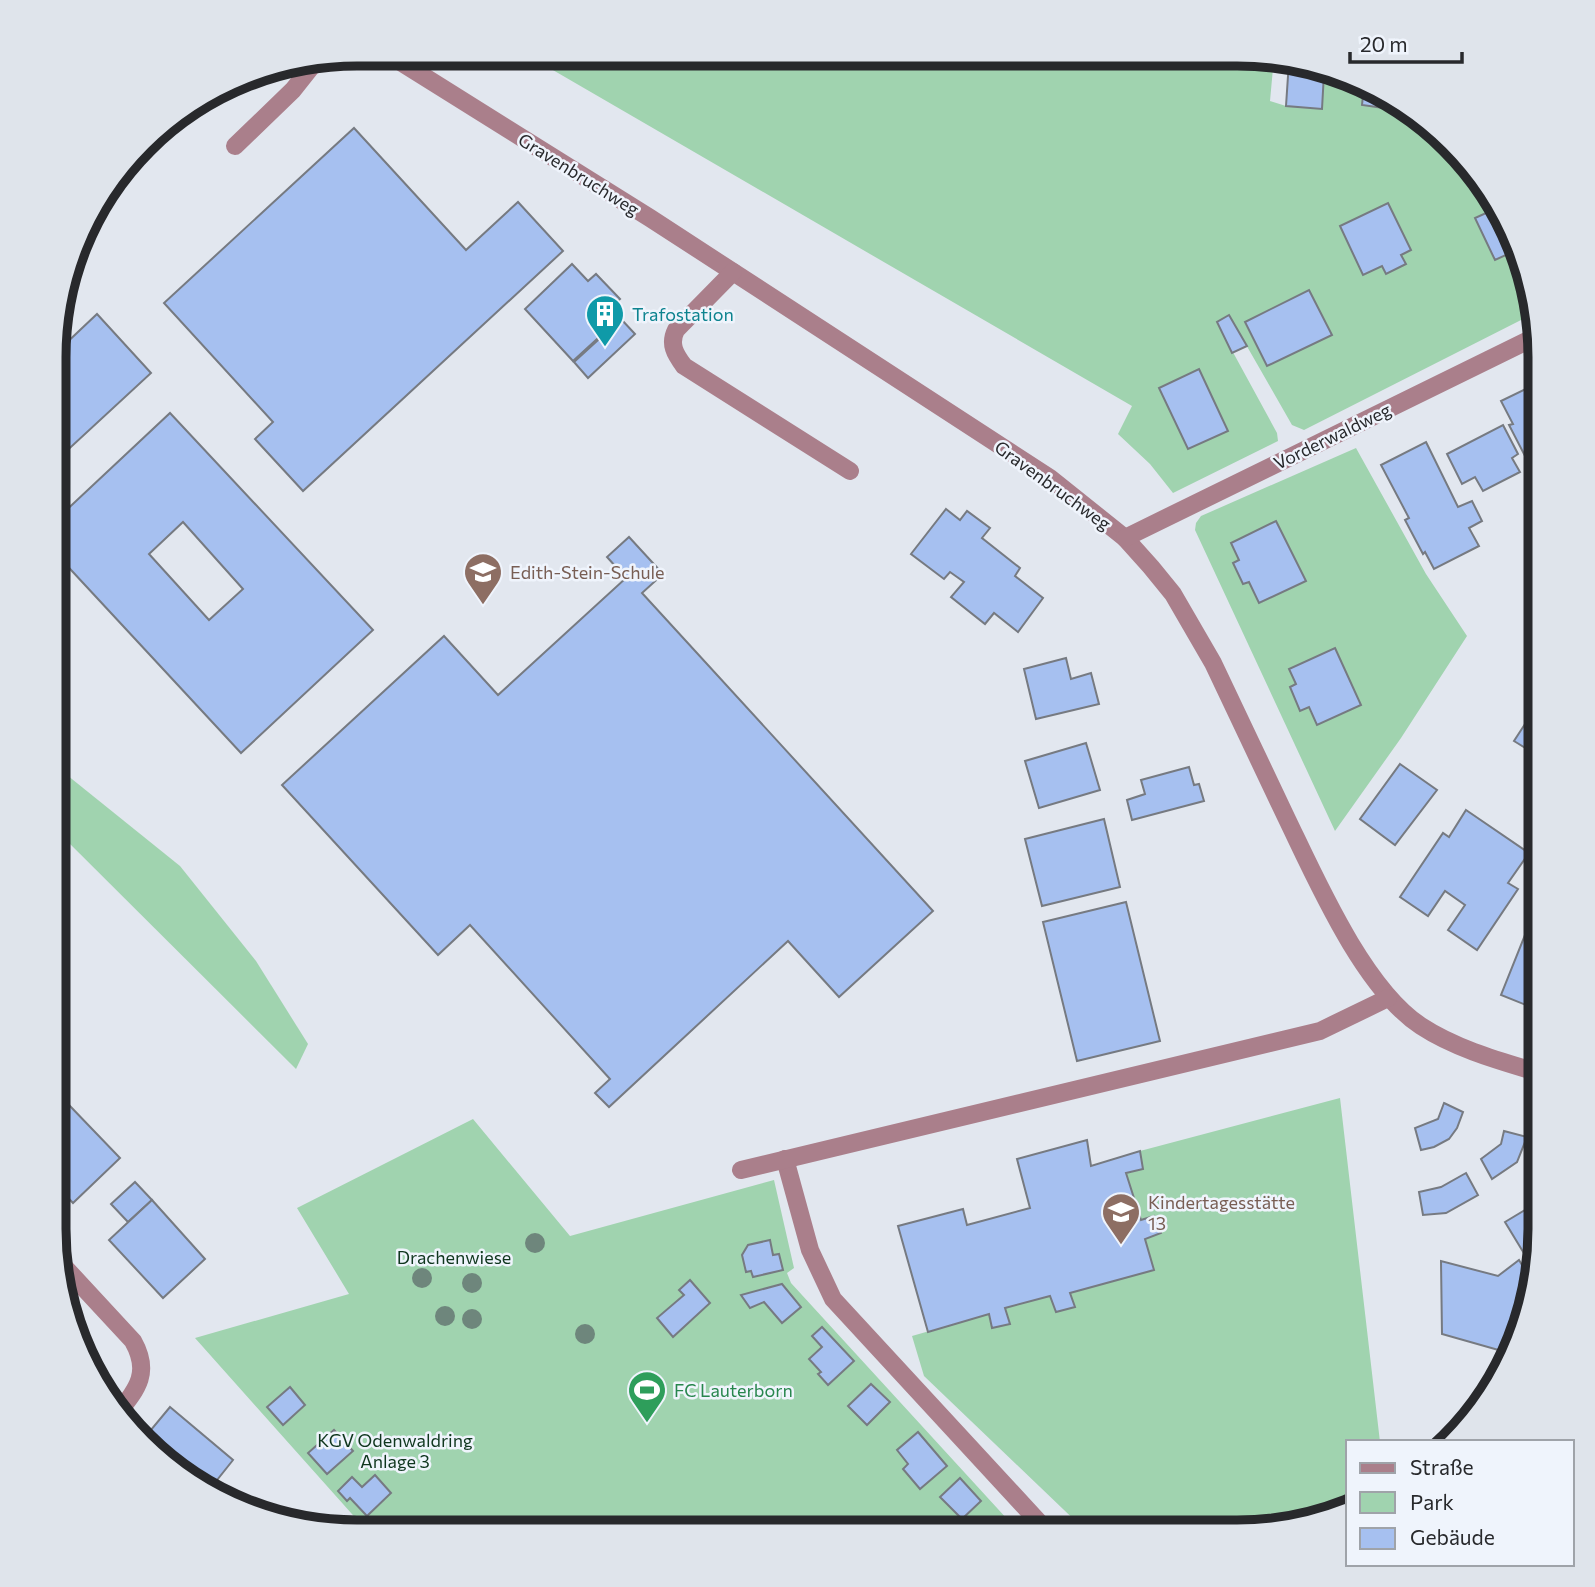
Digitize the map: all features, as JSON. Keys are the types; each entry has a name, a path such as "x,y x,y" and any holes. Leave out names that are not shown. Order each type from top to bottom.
{"street":[{"name":"Gravenbruchweg","path":"407,66 733,272 1050,478 1125,538 1173,594 1193,627 1213,663 1324,897 1388,998 1421,1026 1472,1050 1528,1069"},
{"path":"235,146 293,90 308,71"},
{"path":"733,272 676,330 672,338 675,354 684,366 850,471"},
{"name":"Vorderwaldweg","path":"1125,538 1528,340"},
{"path":"741,1170 1321,1031 1388,998"},
{"path":"785,1159 810,1250 833,1299 1037,1520"},
{"path":"70,1273 133,1341 139,1352 141,1380 125,1404"}],"green space":[{"path":"546,66 1238,66 1273,69 1270,101 1286,106 1321,109 1323,79 1364,95 1363,105 1388,109 1415,127 1443,152 1468,180 1490,211 1476,218 1502,237 1519,282 1526,318 1304,430 1292,425 1229,315 1217,323 1277,433 1278,441 1173,493 1150,464 1118,434 1132,406","holes":["1388,203 1411,250 1401,255 1405,264 1386,273 1382,266 1363,275 1340,226","1309,290 1332,335 1267,366 1245,323","1199,369 1228,430 1188,449 1159,388"]},
{"path":"1356,448 1426,574 1467,636 1401,738 1335,831 1195,530 1201,516","holes":["1276,521 1306,581 1260,603 1249,582 1243,584 1233,563 1239,560 1231,543","1335,648 1361,705 1317,725 1289,669"]},
{"path":"66,774 180,866 256,961 308,1044 296,1069 66,840"},
{"name":"Kindertagesstätte 13","path":"1340,1098 1380,1440 1346,1440 1346,1499 1313,1511 1257,1520 1074,1520 924,1376 912,1336 989,1314 992,1328 1009,1324 1005,1308 1050,1296 1056,1312 1075,1307 1070,1293 1154,1270 1145,1239 1161,1232 1154,1216 1141,1220 1126,1173 1142,1169 1140,1151"},
{"path":"473,1119 570,1236 774,1180 794,1268 787,1273 791,1283 1008,1520 357,1520 195,1338 349,1294 297,1208"}],"building":[{"path":"1288,71 1324,80 1322,109 1286,106"},
{"path":"1363,95 1388,109 1362,105"},
{"path":"354,128 466,250 518,202 563,251 303,491 255,439 273,422 164,303"},
{"path":"1388,203 1411,250 1401,255 1406,264 1386,274 1382,266 1363,275 1340,226"},
{"path":"1490,211 1509,254 1495,260 1475,218"},
{"path":"572,264 588,281 596,274 620,299 611,307 620,318 573,361 525,309"},
{"path":"1309,290 1332,335 1267,366 1245,322"},
{"path":"97,314 151,373 66,452 66,357 67,343"},
{"path":"1229,315 1247,346 1232,353 1217,322"},
{"name":"Trafostation","path":"621,319 635,334 588,378 574,362"},
{"path":"1199,369 1228,431 1188,449 1159,388"},
{"path":"1528,388 1528,455 1525,456 1509,425 1513,424 1501,401"},
{"path":"170,413 373,630 241,753 66,565 66,510","holes":["183,522 243,589 209,620 149,554"]},
{"path":"1503,425 1518,454 1512,458 1520,472 1483,491 1475,477 1462,484 1447,454"},
{"path":"1426,442 1458,507 1472,501 1482,521 1469,528 1479,546 1434,569 1405,520 1409,518 1381,465"},
{"path":"946,509 960,520 967,511 990,528 982,538 1020,568 1015,576 1043,598 1018,632 994,613 985,624 951,597 964,582 950,572 944,579 911,554"},
{"path":"1276,521 1306,581 1259,603 1249,582 1243,584 1233,563 1239,560 1231,543"},
{"path":"629,537 663,574 642,593 933,911 839,997 788,941 609,1107 595,1093 610,1079 470,925 438,955 282,785 444,636 498,695 626,578 607,557"},
{"path":"1335,648 1361,705 1317,725 1309,707 1300,711 1290,687 1296,684 1289,669"},
{"path":"1066,658 1071,679 1091,673 1099,704 1036,719 1024,669"},
{"path":"1528,719 1528,750 1514,741"},
{"path":"1086,743 1100,790 1039,808 1025,761"},
{"path":"1400,764 1437,790 1395,845 1360,819"},
{"path":"1189,767 1194,785 1199,784 1204,801 1132,820 1127,800 1145,794 1141,780"},
{"path":"1466,810 1528,852 1508,883 1518,889 1477,950 1448,930 1465,905 1445,891 1428,916 1400,897 1443,833 1449,837"},
{"path":"1104,819 1120,887 1042,906 1025,839"},
{"path":"1126,902 1160,1041 1077,1061 1043,922"},
{"path":"1528,928 1528,1006 1501,995"},
{"path":"1444,1103 1463,1112 1457,1128 1449,1139 1421,1150 1415,1128 1438,1119"},
{"path":"69,1105 120,1158 73,1203 66,1196 66,1108"},
{"path":"1504,1131 1527,1137 1517,1162 1492,1179 1481,1159 1501,1144"},
{"path":"1087,1140 1091,1166 1140,1151 1143,1169 1126,1173 1141,1220 1154,1216 1161,1233 1145,1239 1154,1270 1070,1293 1075,1307 1056,1312 1050,1296 1005,1308 1010,1324 992,1328 989,1314 928,1332 898,1226 963,1209 967,1225 1030,1208 1017,1159"},
{"path":"1466,1173 1478,1195 1446,1213 1423,1215 1419,1192 1441,1187"},
{"path":"135,1182 152,1200 128,1222 111,1204"},
{"path":"152,1200 205,1259 163,1298 109,1240"},
{"path":"1528,1208 1527,1256 1525,1255 1505,1222"},
{"path":"770,1240 773,1255 779,1254 783,1270 753,1277 751,1271 746,1272 742,1255 748,1245"},
{"path":"1519,1260 1526,1271 1519,1305 1502,1351 1442,1334 1441,1261 1498,1276"},
{"path":"690,1280 710,1303 673,1337 657,1318 684,1295 679,1290"},
{"path":"782,1284 801,1307 782,1323 764,1302 750,1308 741,1295"},
{"path":"822,1327 854,1361 828,1385 809,1359 822,1347 812,1336"},
{"path":"871,1384 890,1402 867,1425 848,1406"},
{"path":"290,1387 305,1405 283,1425 267,1407"},
{"path":"170,1407 233,1460 214,1483 180,1460 149,1432"},
{"path":"334,1430 353,1451 327,1474 308,1453"},
{"path":"918,1432 947,1466 920,1489 903,1469 908,1464 897,1450"},
{"path":"375,1475 391,1493 367,1516 350,1498 347,1501 338,1491 352,1477 362,1487"},
{"path":"960,1478 981,1501 962,1519 940,1497"}],"place":[{"name":"Trafostation","path":"605,348"},
{"name":"Edith-Stein-Schule","path":"483,606"},
{"name":"Kindertagesstätte 13","path":"1121,1246"},
{"name":"FC Lauterborn","path":"647,1424"}],"park label":[{"name":"Drachenwiese","path":"454,1257"},
{"name":"KGV Odenwaldring Anlage 3","path":"395,1450"}]}
